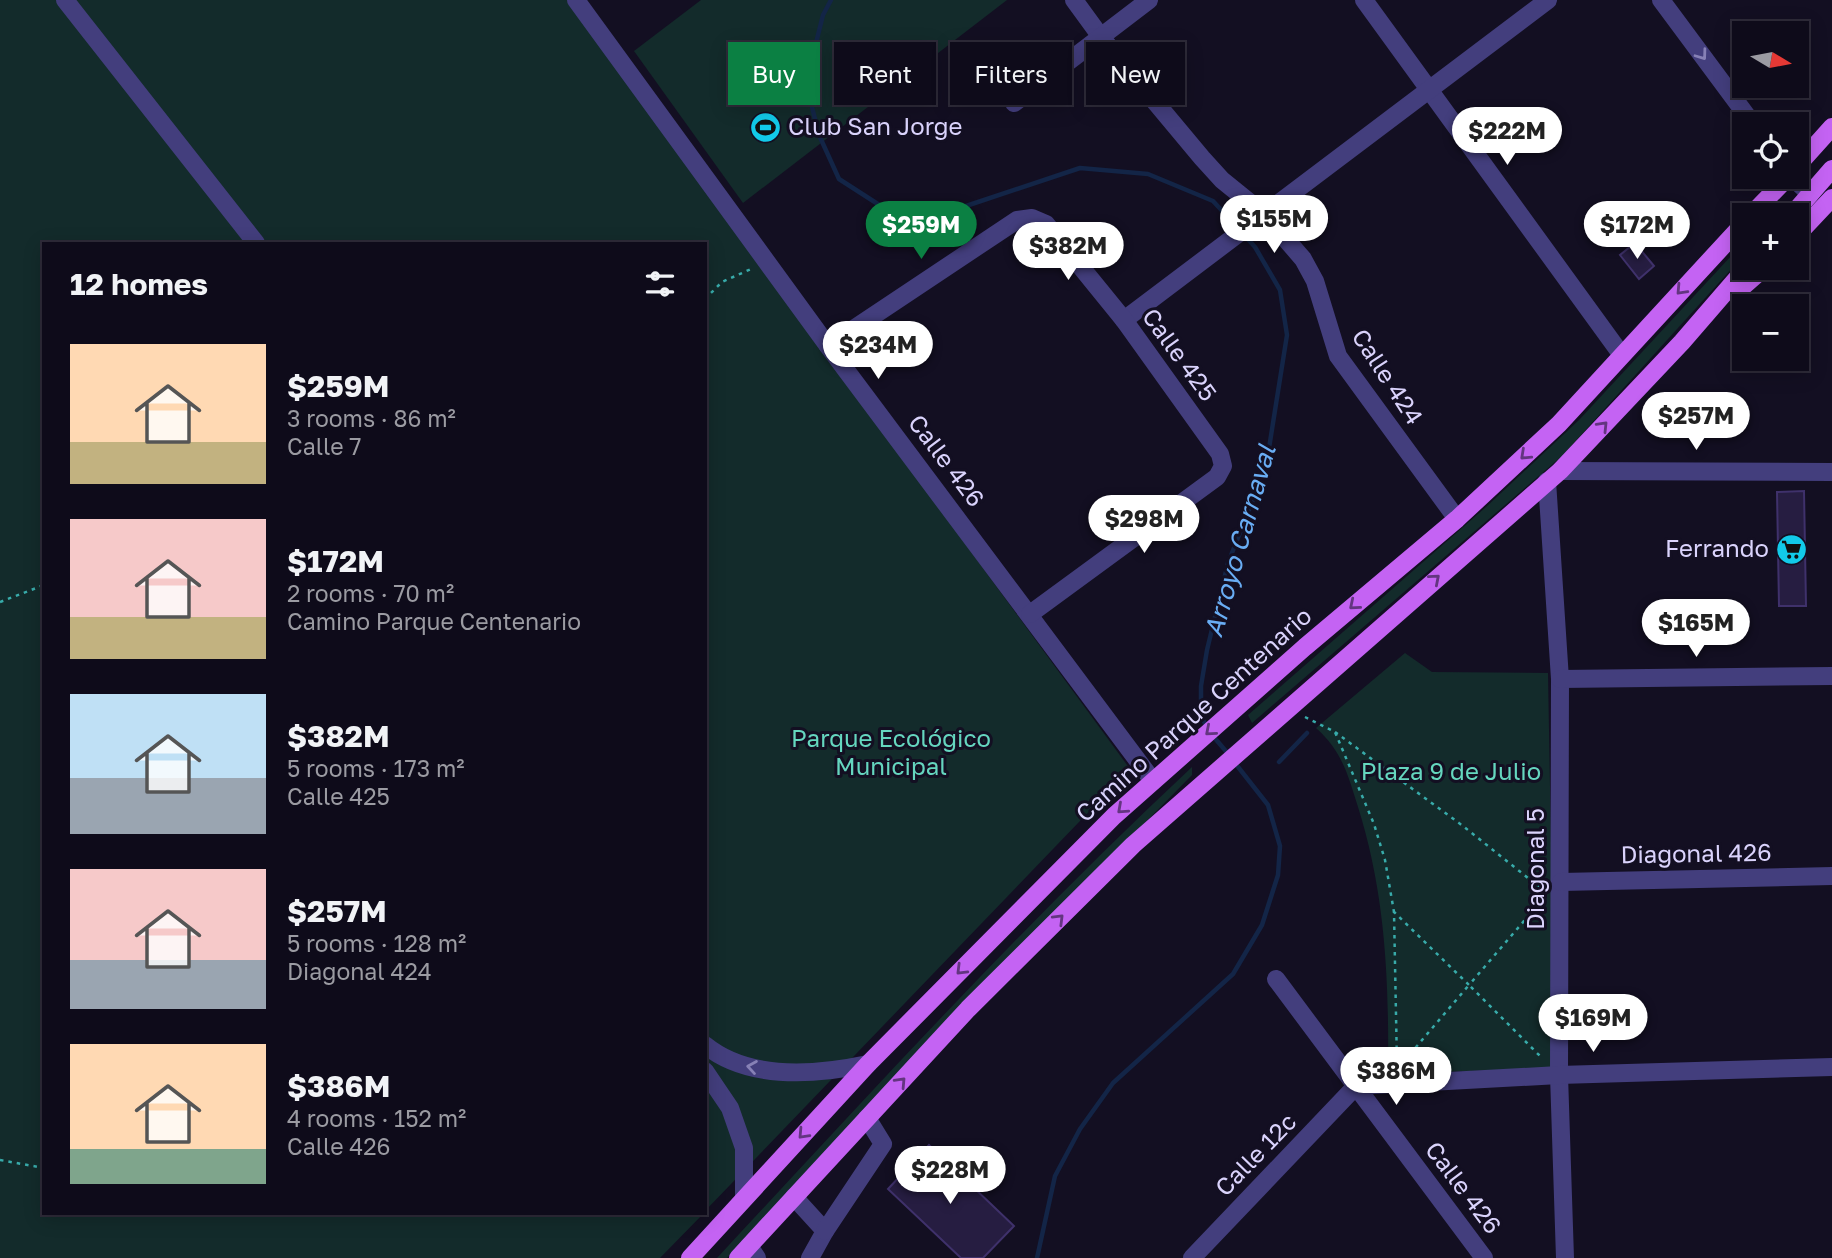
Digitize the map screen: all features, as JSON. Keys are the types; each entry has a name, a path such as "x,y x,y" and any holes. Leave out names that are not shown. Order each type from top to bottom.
{"main road":[{"path":"1809,153 1832,127"},
{"path":"1802,203 1832,169"},
{"path":"1763,203 1778,189"},
{"path":"1810,194 1832,196"},
{"path":"1809,222 1832,196"},
{"name":"Camino Parque Centenario","path":"690,1258 868,1064 1114,816 1457,519 1559,424 1732,236"},
{"path":"748,1254 794,1197 968,1009 1133,845 1553,476 1682,342 1736,280"},
{"path":"1682,342 1751,280"}],"street":[{"path":"65,0 255,242"},
{"name":"Calle 426","path":"576,0 828,346 1153,781"},
{"name":"Calle 424","path":"1074,0 1101,37 1222,180 1303,259 1315,281 1338,356 1457,519"},
{"path":"1072,59 1150,0"},
{"path":"1364,0 1621,354"},
{"path":"1124,320 1548,0"},
{"path":"1661,0 1744,112"},
{"path":"1804,189 1810,194"},
{"name":"Calle 425","path":"828,346 1017,220 1032,218 1046,224 1124,320 1220,454 1223,466 1217,477 1030,614"},
{"path":"1553,476 1832,472"},
{"name":"Diagonal 5","path":"1553,476 1560,679 1561,882 1553,1069 1565,1258"},
{"path":"1560,679 1832,677"},
{"name":"Diagonal 426","path":"1561,882 1832,876"},
{"name":"Calle 426","path":"1276,979 1484,1258"},
{"path":"707,1047 719,1056 741,1066 765,1069 824,1073 868,1064"},
{"path":"1356,1086 1398,1076 1553,1069 1832,1067"},
{"path":"707,1074 730,1108 744,1148 744,1198"},
{"name":"Calle 12c","path":"1192,1258 1356,1086"},
{"path":"810,1258 883,1144 867,1118"},
{"path":"794,1197 825,1231"}],"path":[{"path":"707,297 722,282 765,260"},
{"path":"0,603 42,586"},
{"path":"1288,709 1335,732 1463,826 1547,894"},
{"path":"1335,732 1374,824 1385,860 1394,912 1398,1076"},
{"path":"1547,894 1547,907"},
{"path":"1398,1076 1469,985 1547,894"},
{"path":"1394,912 1553,1069"},
{"path":"1398,1076 1411,1068"},
{"path":"0,1160 42,1168"}],"green space":[{"name":"Parque Ecológico Municipal","path":"0,0 567,0 1130,769 707,1209 707,242 42,242 42,1215 702,1215 660,1258 0,1258"},
{"name":"Club San Jorge","path":"701,0 1007,0 936,55 936,42 834,42 834,105 870,105 743,203 634,51"},
{"path":"1732,255 1732,268 1562,456 1252,723 1248,715 1486,507 1579,420"},
{"name":"Plaza 9 de Julio","path":"1405,653 1432,672 1548,673 1555,1068 1388,1074 1384,939 1375,873 1347,774 1332,746 1316,728"},
{"path":"1192,767 1192,775 892,1080 727,1258 717,1258 1009,947"}],"building":[{"path":"1635,243 1654,266 1639,279 1620,255"},
{"name":"Ferrando","path":"1804,491 1806,606 1779,606 1777,492"},
{"path":"929,1145 1014,1226 983,1258 961,1258 888,1189"}],"waterway":[{"name":"Arroyo Carnaval","path":"831,0 823,15 806,83 819,135 839,179 884,208 916,215 957,209 1080,168 1148,174 1213,201 1238,228"},
{"name":"Arroyo Carnaval","path":"1208,729 1201,716 1201,686 1207,650 1228,563 1266,467 1287,335 1280,290 1255,247 1244,235"},
{"path":"1279,762 1307,733"},
{"name":"Arroyo Carnaval","path":"1213,736 1230,756"},
{"name":"Arroyo Carnaval","path":"1037,1258 1055,1176 1080,1129 1113,1083 1233,974 1262,925 1278,875 1280,846 1268,805 1235,763"}],"place":[{"name":"Club San Jorge","path":"765,127"},
{"name":"Ferrando","path":"1792,549"}]}
